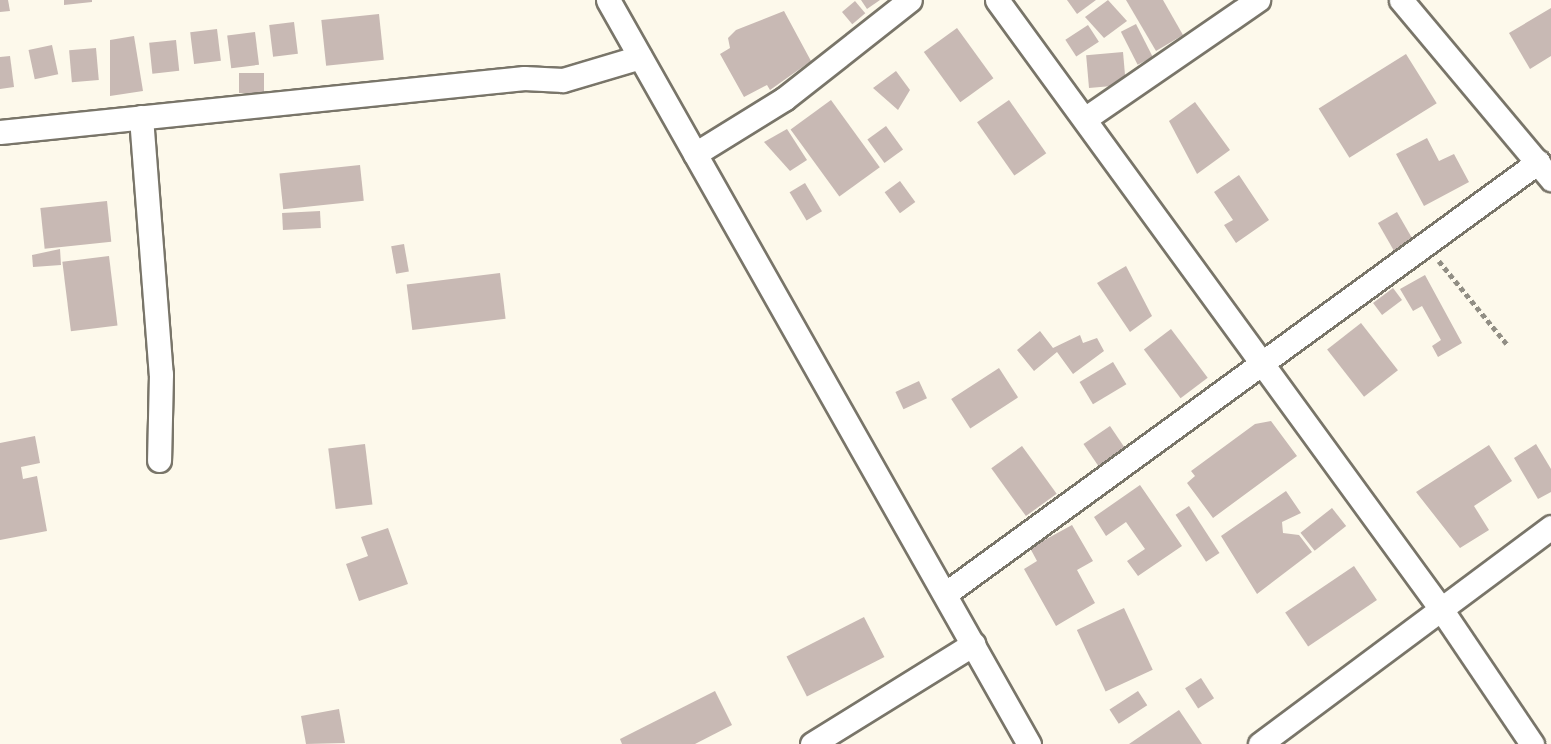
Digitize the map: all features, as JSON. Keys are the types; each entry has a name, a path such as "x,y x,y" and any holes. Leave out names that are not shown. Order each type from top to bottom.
{"street":[{"path":"608,0 1030,744"},
{"path":"695,154 784,99 911,0"},
{"path":"997,0 1265,364 1441,609 1532,744"},
{"path":"1086,118 1258,0"},
{"path":"945,594 1265,364 1426,244 1544,171 1401,0"},
{"path":"0,132 524,78 563,80 640,57"},
{"path":"141,117 161,374 159,460"},
{"path":"1260,744 1551,527"},
{"path":"812,744 973,644"}],"path":[{"path":"1426,244 1507,344"}],"building":[{"path":"0,0 8,0 10,11 0,12"},
{"path":"64,0 92,0 92,2 64,5"},
{"path":"861,0 880,0 867,9"},
{"path":"1067,0 1096,0 1077,14"},
{"path":"1108,0 1127,21 1104,38 1085,17"},
{"path":"1126,0 1163,0 1183,35 1156,51"},
{"path":"855,1 865,13 852,24 842,12"},
{"path":"1551,8 1551,56 1530,69 1509,33"},
{"path":"784,11 811,61 770,90 767,85 744,97 720,54 730,48 728,38 736,30"},
{"path":"379,14 384,60 326,66 321,20"},
{"path":"294,22 298,54 273,57 269,25"},
{"path":"1136,24 1153,57 1138,65 1121,32"},
{"path":"1088,25 1099,42 1076,56 1065,40"},
{"path":"957,28 993,78 960,102 924,52"},
{"path":"217,29 221,61 194,64 190,32"},
{"path":"255,32 259,65 231,68 227,35"},
{"path":"134,36 143,91 110,96 110,40"},
{"path":"176,40 179,71 152,74 149,43"},
{"path":"52,45 58,74 35,79 29,50"},
{"path":"96,48 99,80 72,82 69,50"},
{"path":"1123,52 1126,85 1089,88 1086,55"},
{"path":"1406,54 1437,103 1349,158 1319,109"},
{"path":"10,56 14,87 0,89 0,57"},
{"path":"896,71 910,90 898,110 873,88"},
{"path":"239,73 264,73 264,93 239,93"},
{"path":"831,100 880,167 839,197 791,129"},
{"path":"1009,100 1046,153 1014,176 977,122"},
{"path":"1195,102 1230,150 1197,174 1169,121"},
{"path":"886,126 903,149 884,163 867,140"},
{"path":"787,129 807,160 790,171 764,142"},
{"path":"1427,138 1439,161 1454,154 1469,182 1424,206 1396,154"},
{"path":"360,165 364,201 283,209 279,173"},
{"path":"1239,175 1269,220 1236,243 1224,225 1233,220 1214,192"},
{"path":"900,181 915,202 900,213 885,192"},
{"path":"805,183 822,211 807,221 790,192"},
{"path":"107,201 111,242 45,249 40,208"},
{"path":"320,211 321,228 283,230 282,213"},
{"path":"1397,212 1414,241 1395,252 1378,223"},
{"path":"404,244 409,272 396,274 391,246"},
{"path":"60,249 61,265 33,267 32,255"},
{"path":"109,256 118,325 71,331 62,262"},
{"path":"1126,266 1152,316 1130,332 1097,283"},
{"path":"500,273 506,319 412,330 407,284"},
{"path":"1425,275 1462,343 1438,357 1432,346 1441,340 1422,306 1413,311 1400,289"},
{"path":"1393,288 1402,300 1382,315 1373,303"},
{"path":"1361,323 1398,370 1364,397 1327,349"},
{"path":"1171,329 1208,378 1181,398 1144,349"},
{"path":"1040,331 1053,348 1080,335 1083,343 1097,338 1104,351 1073,374 1057,352 1034,371 1017,350"},
{"path":"1113,362 1126,384 1093,404 1080,382"},
{"path":"999,368 1018,397 970,428 951,399"},
{"path":"919,381 927,398 903,409 895,392"},
{"path":"1271,421 1297,456 1213,518 1187,483 1195,476 1191,471 1255,424"},
{"path":"1110,426 1127,451 1100,469 1083,444"},
{"path":"35,436 40,463 21,467 23,479 37,476 47,531 0,540 0,443"},
{"path":"365,444 372,505 336,509 328,449"},
{"path":"1536,444 1551,469 1551,492 1538,499 1514,458"},
{"path":"1489,445 1512,481 1474,506 1489,530 1460,548 1416,492"},
{"path":"1022,446 1057,494 1026,516 991,468"},
{"path":"1140,485 1182,546 1138,576 1127,561 1145,549 1126,522 1106,536 1094,517"},
{"path":"1286,491 1301,513 1282,522 1283,533 1299,535 1312,552 1257,594 1221,536"},
{"path":"1189,506 1219,553 1206,562 1176,515"},
{"path":"1332,508 1346,526 1315,551 1300,533"},
{"path":"1072,525 1093,561 1077,570 1095,603 1056,626 1024,569 1037,561 1030,548"},
{"path":"388,528 408,584 359,601 346,564 368,556 361,537"},
{"path":"1354,566 1377,600 1308,646 1285,612"},
{"path":"1124,608 1153,670 1106,692 1077,630"},
{"path":"864,617 884,657 807,697 786,656"},
{"path":"1201,678 1214,698 1198,708 1185,688"},
{"path":"715,691 732,725 695,744 622,744 620,739"},
{"path":"1138,691 1147,705 1119,724 1109,710"},
{"path":"339,709 345,743 306,744 301,716"},
{"path":"1179,710 1202,744 1129,744"}]}
